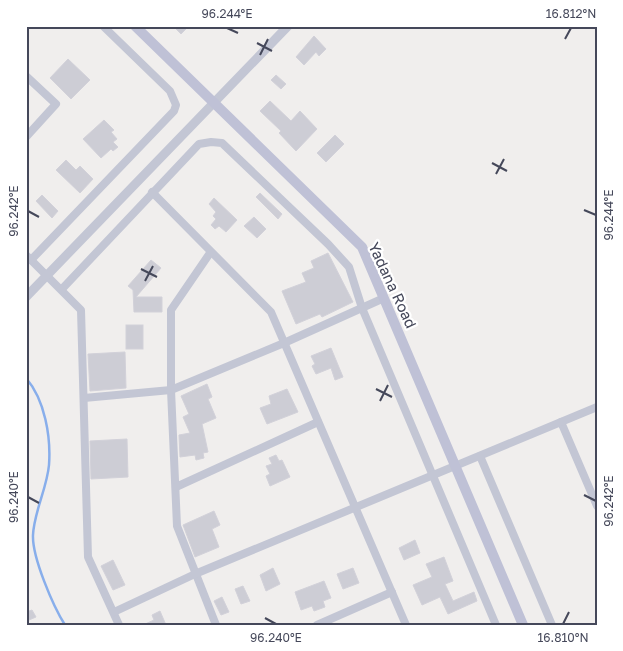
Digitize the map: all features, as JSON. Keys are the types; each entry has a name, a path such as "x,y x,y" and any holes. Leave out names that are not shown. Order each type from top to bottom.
{"main road":[{"name":"Yadana Road","path":"135,26 362,247 524,625"}],"street":[{"path":"103,26 170,91 176,105 174,111 29,258 81,310 88,556 119,625"},
{"path":"26,297 288,26"},
{"path":"26,76 56,104 27,133"},
{"path":"62,289 199,144 222,143 328,244 349,267 362,308 496,625"},
{"path":"152,192 210,253 271,312 406,625"},
{"path":"210,253 171,310 171,390 177,526 216,625"},
{"path":"84,398 171,390 284,343 384,298"},
{"path":"114,612 195,574 355,506 434,476 597,406"},
{"path":"176,487 318,422"},
{"path":"561,422 597,506"},
{"path":"480,456 552,625"},
{"path":"317,625 392,592"}],"building":[{"path":"173,26 189,26 181,34"},
{"path":"314,36 326,49 319,56 316,52 304,65 296,57"},
{"path":"68,59 90,80 71,99 50,78"},
{"path":"276,75 286,84 281,89 271,80"},
{"path":"270,101 291,121 300,111 317,129 296,151 279,133 281,131 260,111"},
{"path":"104,120 114,130 111,132 117,139 113,142 118,147 113,151 111,149 101,158 83,139"},
{"path":"335,135 344,144 326,162 317,153"},
{"path":"66,160 76,170 80,166 93,179 80,193 56,170"},
{"path":"260,193 282,214 278,219 256,197"},
{"path":"42,195 58,211 52,218 36,201"},
{"path":"214,198 237,220 226,232 219,226 215,229 211,225 216,219 213,216 216,212 209,204"},
{"path":"254,217 266,229 257,238 244,226"},
{"path":"328,253 353,302 322,317 320,314 296,324 282,291 306,282 302,273 314,268 311,261"},
{"path":"151,260 161,268 136,297 162,297 162,312 134,312 133,290 128,286"},
{"path":"126,325 143,325 143,349 126,349"},
{"path":"331,348 343,377 335,380 331,368 316,374 312,366 315,364 311,356"},
{"path":"125,352 126,388 90,391 88,354"},
{"path":"207,384 212,397 208,399 216,418 202,424 208,452 203,453 204,458 196,460 195,455 180,457 179,435 190,433 183,417 189,414 181,396"},
{"path":"287,389 298,412 267,424 260,408 271,404 269,396"},
{"path":"127,439 128,477 91,479 90,441"},
{"path":"276,455 279,461 282,460 290,477 270,486 266,476 270,474 266,466 272,464 269,458"},
{"path":"214,511 220,525 212,529 219,547 195,557 183,525"},
{"path":"415,540 420,553 404,560 399,548"},
{"path":"444,557 453,581 445,584 453,601 474,592 477,601 448,614 440,597 422,605 413,585 432,577 426,564"},
{"path":"113,560 125,585 113,590 101,566"},
{"path":"273,568 280,584 266,591 260,575"},
{"path":"353,568 359,583 343,589 337,574"},
{"path":"324,581 331,598 323,601 325,607 314,611 312,606 301,610 295,592"},
{"path":"243,586 250,601 241,604 235,589"},
{"path":"222,597 229,612 221,615 214,601"},
{"path":"32,610 36,617 29,620 26,612"},
{"path":"160,611 166,625 143,625 154,620 152,615"}],"waterway":[{"path":"26,378 33,387 42,408 49,443 48,474 34,526 34,544 44,581 65,625"}]}
